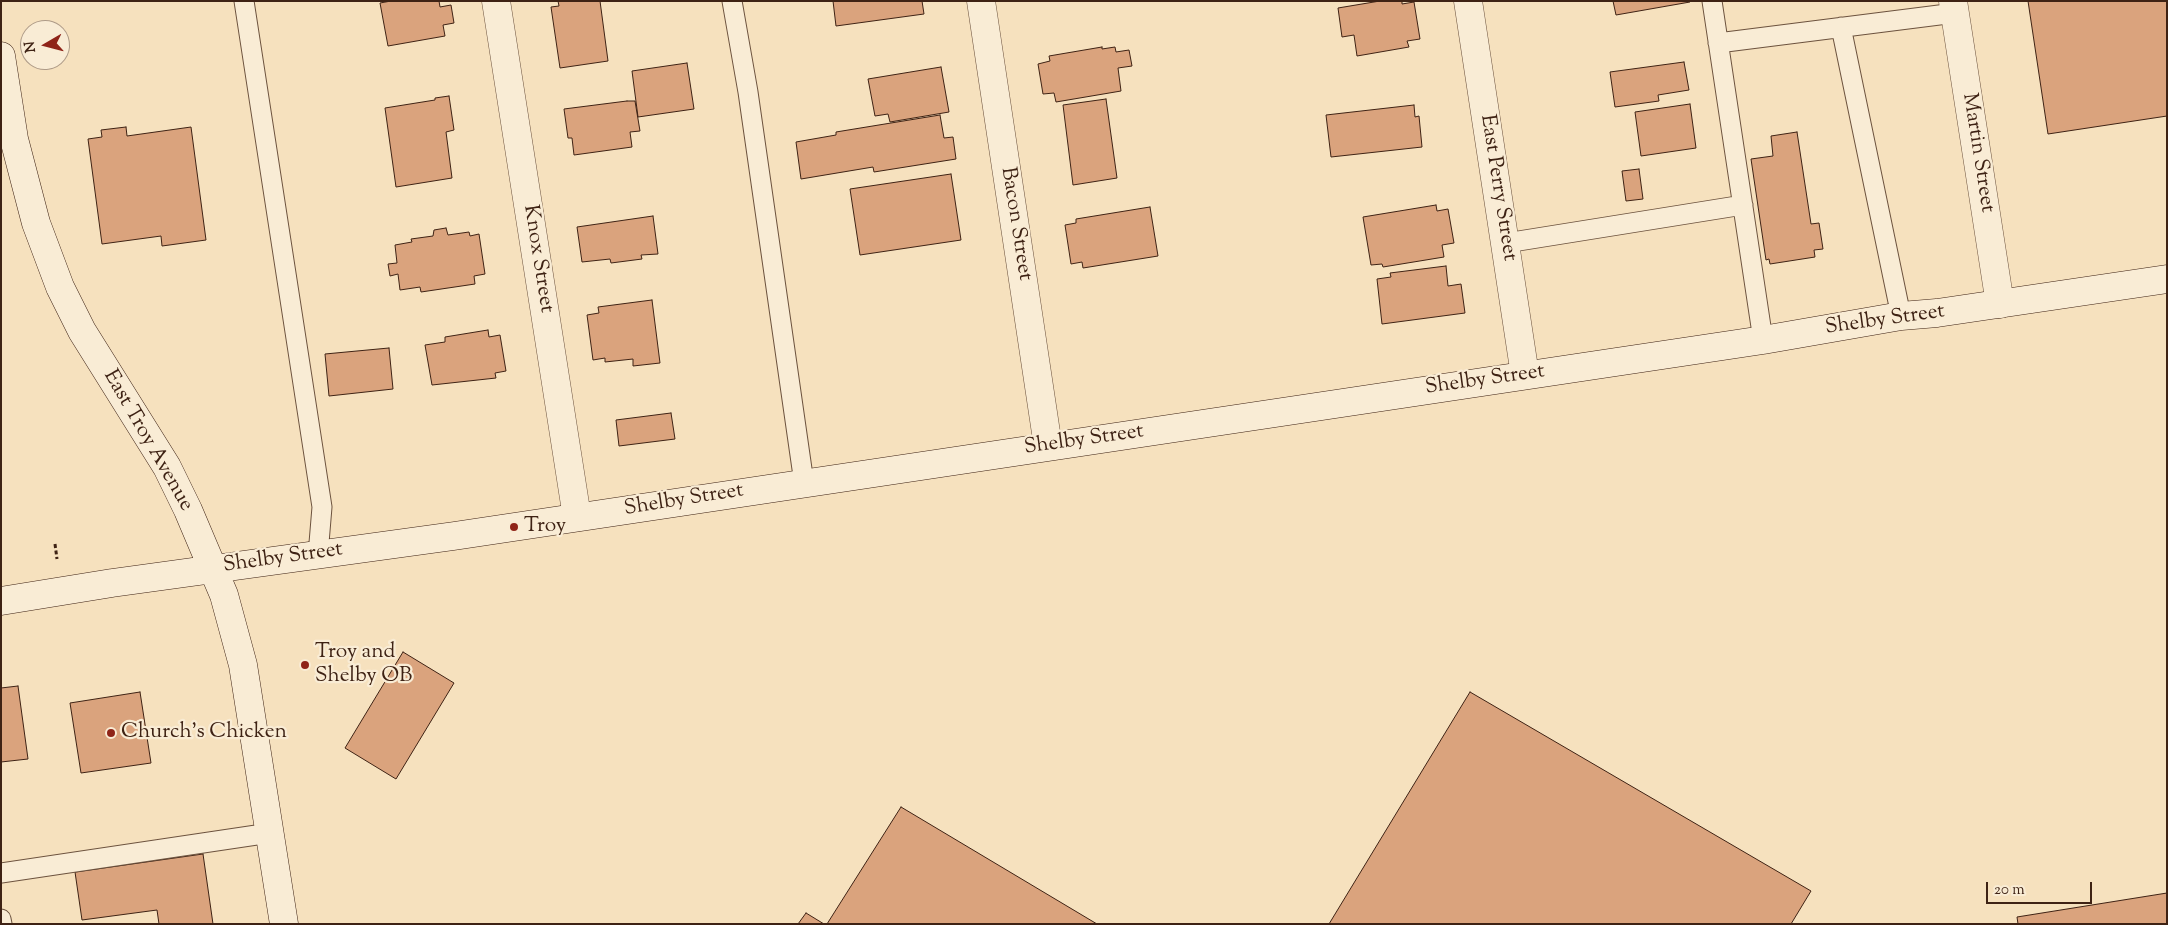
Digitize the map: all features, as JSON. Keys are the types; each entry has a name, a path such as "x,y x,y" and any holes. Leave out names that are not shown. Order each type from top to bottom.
{"main road":[{"name":"Knox Street","path":"496,1 577,517"},
{"name":"Bacon Street","path":"981,1 1048,446"},
{"name":"East Perry Street","path":"1468,1 1525,375"},
{"name":"Martin Street","path":"1954,7 2000,304"},
{"name":"East Troy Avenue","path":"1,56 14,139 36,223 60,287 82,331 167,467 224,595 244,665 284,924"},
{"name":"Shelby Street","path":"1,601 1763,340 1900,316 2000,304 2167,279"}],"lane":[{"path":"244,1 322,506 318,554"},
{"path":"732,1 748,92 804,483"},
{"path":"1712,1 1763,340"},
{"path":"1718,43 1841,27 1954,7"},
{"path":"1841,27 1900,316"},
{"path":"1506,243 1743,205"},
{"path":"1,873 270,833"},
{"path":"1,919 2,924"}],"path":[{"path":"55,544 57,561"}],"building":[{"path":"391,1 439,1 440,7 451,5 454,23 443,25 445,36 388,46 380,3"},
{"path":"558,1 600,1 608,61 560,68 551,7 559,6"},
{"path":"833,1 922,1 924,14 836,26"},
{"path":"1380,1 1402,1 1402,4 1414,2 1420,39 1407,41 1409,47 1357,56 1354,35 1342,37 1338,8"},
{"path":"1613,1 1690,1 1690,2 1616,15"},
{"path":"2028,1 2167,1 2167,116 2048,134"},
{"path":"1102,47 1102,49 1115,47 1116,52 1129,50 1132,66 1118,68 1121,91 1056,102 1054,93 1043,94 1038,64 1050,61 1049,56"},
{"path":"1684,62 1689,90 1658,95 1659,101 1615,107 1610,72"},
{"path":"687,63 694,109 638,117 632,71"},
{"path":"941,67 949,112 890,122 888,114 875,116 868,79"},
{"path":"449,96 454,130 446,132 452,178 396,187 385,108"},
{"path":"1106,99 1117,178 1073,185 1063,105"},
{"path":"635,101 640,131 630,132 632,147 574,155 572,138 568,138 564,109"},
{"path":"1690,104 1696,148 1641,156 1635,112"},
{"path":"1414,105 1415,117 1419,116 1422,147 1331,157 1326,115"},
{"path":"940,115 944,138 953,137 956,159 874,172 873,167 801,179 796,142 836,135 836,132"},
{"path":"126,127 127,136 191,127 206,240 162,246 161,236 102,244 88,139 102,137 101,130"},
{"path":"1797,132 1811,224 1819,223 1823,249 1814,250 1815,257 1770,264 1769,259 1766,260 1751,159 1773,156 1771,136"},
{"path":"1639,169 1643,199 1626,201 1622,171"},
{"path":"951,174 961,240 860,255 850,189"},
{"path":"1436,205 1437,211 1448,209 1454,243 1442,245 1444,257 1383,267 1382,264 1371,265 1363,217"},
{"path":"1150,207 1158,256 1083,268 1082,262 1071,264 1065,225 1076,223 1076,219"},
{"path":"653,216 658,254 641,255 642,259 611,263 610,259 582,262 577,227"},
{"path":"446,228 448,235 469,232 470,236 479,234 485,274 474,276 475,284 421,292 420,287 400,290 398,274 390,276 388,264 397,263 395,245 412,242 411,239 433,236 434,230"},
{"path":"1446,266 1448,286 1461,284 1465,313 1382,324 1377,279 1391,277 1390,273"},
{"path":"652,300 660,363 633,366 633,359 605,362 605,358 593,360 587,315 599,313 598,307"},
{"path":"488,330 489,337 500,335 506,371 495,373 496,378 432,385 425,345 445,342 445,337"},
{"path":"389,348 393,389 329,396 325,354"},
{"path":"671,413 675,439 619,446 616,420"},
{"path":"403,652 454,683 396,779 345,748"},
{"path":"18,686 28,759 1,762 1,688"},
{"name":"Church's Chicken","path":"140,692 151,763 81,773 70,703"},
{"path":"1470,692 1811,891 1791,924 1329,924"},
{"path":"901,807 1097,924 827,924"},
{"path":"203,854 213,924 159,924 157,910 82,920 75,872"},
{"path":"2167,893 2167,924 2018,924 2017,917"},
{"path":"806,913 824,924 798,924"}],"place":[{"name":"Troy","path":"514,527"},
{"name":"Troy and Shelby OB","path":"305,665"},
{"name":"Church's Chicken","path":"111,733"}]}
